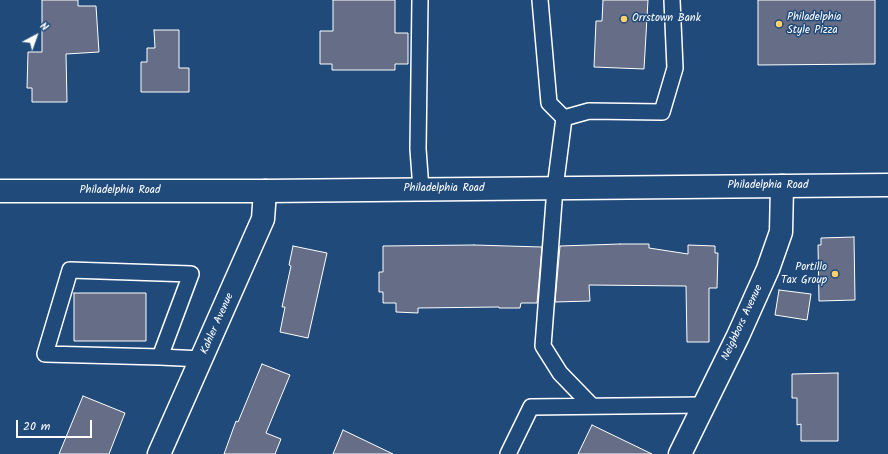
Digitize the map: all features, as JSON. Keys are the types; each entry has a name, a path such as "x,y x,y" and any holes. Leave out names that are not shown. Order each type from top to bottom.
{"main road":[{"name":"Philadelphia Road","path":"0,191 265,191 888,185"},
{"name":"Neighbors Avenue","path":"680,454 738,336 771,261 781,232 782,186"},
{"name":"Kahler Avenue","path":"159,454 263,219 265,191"}],"lane":[{"path":"420,0 418,150 421,189"},
{"path":"540,0 549,103 564,118"},
{"path":"564,118 589,111 662,112 675,68 672,0"},
{"path":"564,118 555,188 543,346 560,373 592,406"},
{"path":"160,357 191,274 70,270 45,354 202,359"},
{"path":"508,454 531,407 704,405"}],"building":[{"path":"42,0 78,0 78,6 96,6 99,52 66,54 67,102 32,102 32,88 27,88 28,52 42,52"},
{"path":"333,0 395,0 395,33 408,33 408,64 395,64 395,70 332,70 332,64 320,64 320,31 333,31"},
{"path":"603,0 648,0 644,69 594,67 596,21 602,21"},
{"path":"758,0 875,0 875,64 758,65"},
{"path":"154,30 179,30 179,68 189,68 189,92 141,92 141,62 147,62 147,48 155,48"},
{"name":"Portillo Tax Group","path":"854,237 855,300 819,301 818,245 821,245 821,238"},
{"path":"649,244 649,248 688,254 688,245 715,246 715,253 718,253 717,288 709,288 709,342 687,342 686,286 589,285 590,301 555,302 560,246"},
{"path":"474,245 542,247 537,303 521,303 520,308 418,308 418,313 396,312 396,303 383,303 383,292 379,292 379,272 383,272 383,246"},
{"path":"293,246 327,253 308,338 280,332 285,307 282,307 291,266 289,265"},
{"path":"779,290 811,294 807,320 775,315"},
{"path":"74,293 146,293 146,341 74,341"},
{"path":"262,364 290,375 266,433 281,439 275,454 224,454 236,421 238,422"},
{"path":"838,373 838,441 801,441 801,424 797,425 797,398 792,398 792,374"},
{"path":"83,396 125,413 109,454 59,454"},
{"path":"592,425 652,454 578,454"},
{"path":"343,430 393,454 333,454"}],"place":[{"name":"Orrstown Bank","path":"624,19"},
{"name":"Philadelphia Style Pizza","path":"779,24"},
{"name":"Portillo Tax Group","path":"835,274"}]}
